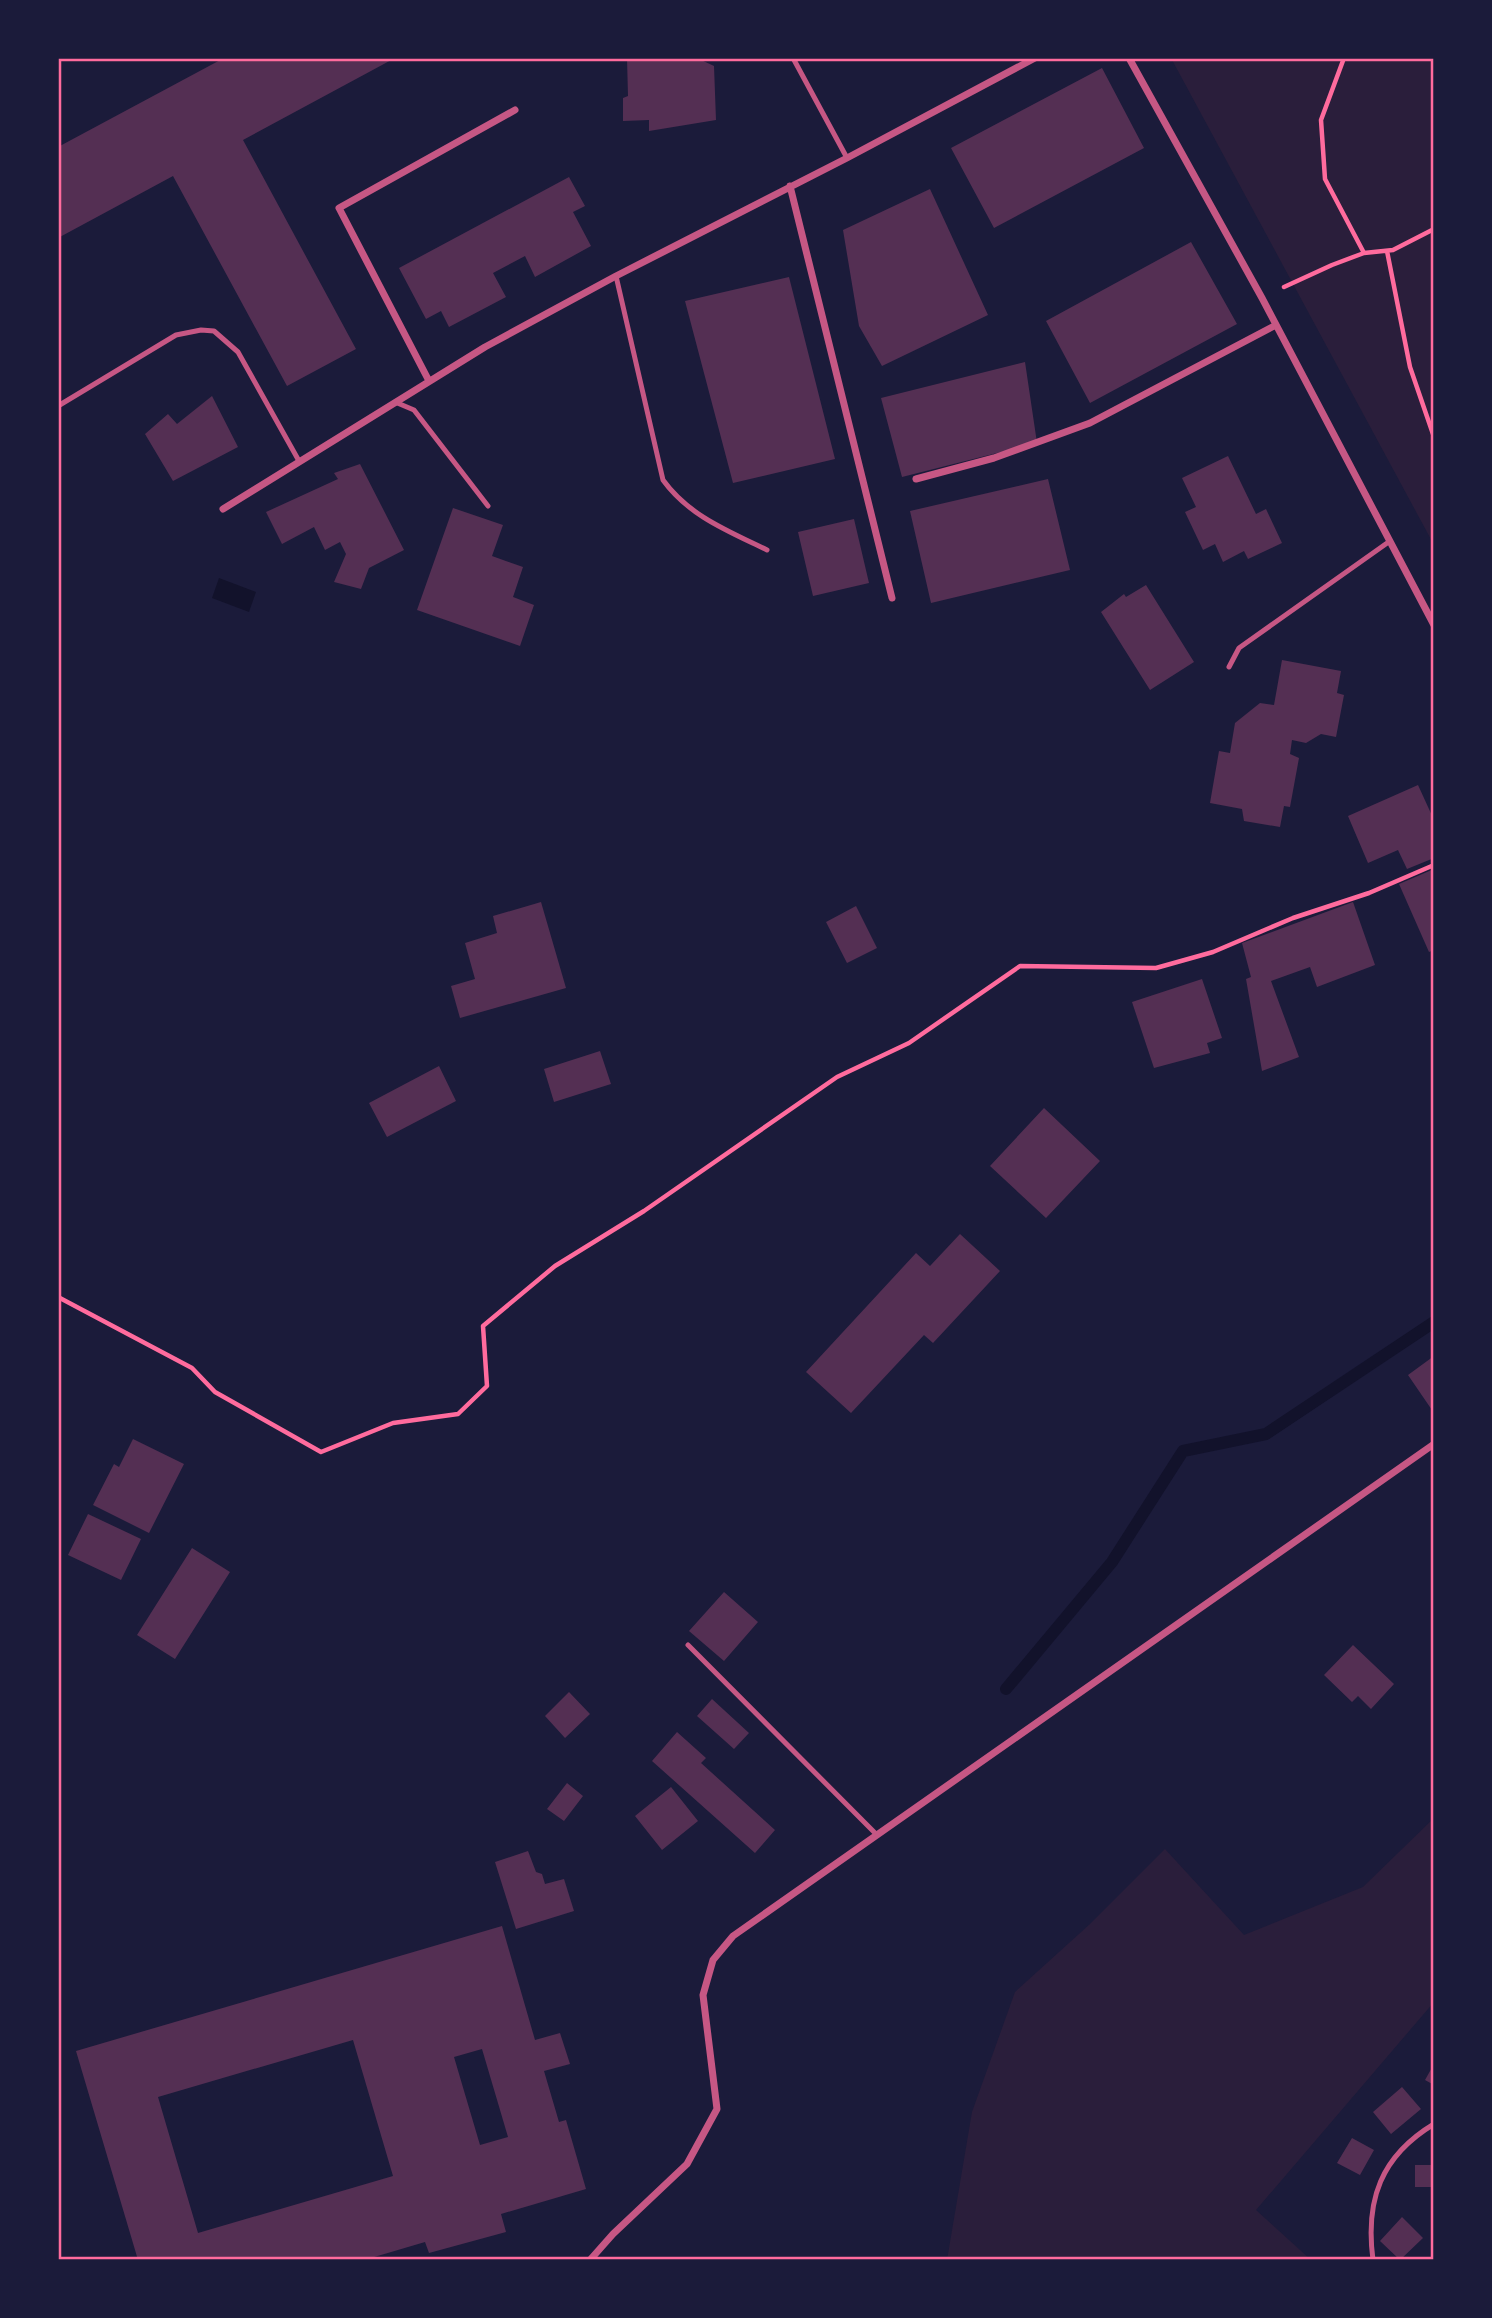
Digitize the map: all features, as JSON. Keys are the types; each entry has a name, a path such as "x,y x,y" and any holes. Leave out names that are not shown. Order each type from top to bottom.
{"street":[{"path":"223,509 485,347 1035,58"},
{"path":"1129,58 1262,298 1434,625"},
{"path":"429,381 339,208 515,110"},
{"path":"790,186 891,598"},
{"path":"916,479 994,458 1090,423 1276,325"},
{"path":"590,2260 613,2234 687,2164 717,2109 703,1995 713,1960 733,1936 1434,1444"}],"lane":[{"path":"793,58 847,158"},
{"path":"616,276 663,480 674,496 700,517 767,550"},
{"path":"58,406 176,335 201,330 214,331 238,352 299,461"},
{"path":"395,402 414,410 488,506"},
{"path":"1229,667 1238,648 1390,541"},
{"path":"688,1645 877,1835"},
{"path":"1373,2260 1370,2236 1375,2199 1384,2171 1415,2136 1434,2124"}],"path":[{"path":"1344,58 1321,120 1325,179 1364,253"},
{"path":"1262,298 1332,265 1364,253 1393,250 1434,229"},
{"path":"1387,251 1410,367 1434,437"},
{"path":"58,1297 192,1368 215,1392 321,1452 393,1423 458,1414 487,1386 483,1326 545,1274 644,1211 837,1077 909,1043 1020,966 1156,968 1213,952 1293,918 1369,893 1434,865"}],"shaded area":[{"path":"1171,58 1434,58 1434,545"},
{"path":"219,578 256,592 249,612 212,598"},
{"path":"1434,1818 1434,2002 1256,2210 1311,2260 947,2260 972,2112 1015,1992 1090,1924 1165,1849 1244,1935 1363,1887"}],"building":[{"path":"224,58 395,58 243,140 356,349 287,386 173,176 58,238 58,147"},
{"path":"627,58 697,58 714,66 716,120 649,131 649,120 623,121 623,98 628,96"},
{"path":"1102,68 1144,148 994,228 951,148"},
{"path":"569,177 585,206 573,212 591,246 535,277 525,256 493,273 506,297 449,327 441,311 426,319 399,268"},
{"path":"930,189 988,315 882,366 859,326 843,230"},
{"path":"1191,242 1237,324 1090,403 1046,321"},
{"path":"789,277 835,459 733,483 685,301"},
{"path":"1025,362 1037,443 902,477 881,398"},
{"path":"212,396 238,447 173,481 145,434 168,414 177,424"},
{"path":"1228,456 1256,514 1266,509 1282,543 1248,559 1244,551 1223,562 1215,544 1203,550 1185,512 1196,507 1182,478"},
{"path":"360,464 404,550 369,568 361,589 334,582 346,554 340,542 325,550 314,527 282,544 266,512 338,479 334,473"},
{"path":"1048,479 1070,570 931,603 910,511"},
{"path":"453,508 503,525 492,556 523,567 513,597 534,605 520,646 417,610"},
{"path":"854,519 869,583 813,596 798,532"},
{"path":"1146,585 1194,662 1150,690 1101,612 1124,594 1126,597"},
{"path":"1282,660 1341,671 1337,693 1344,695 1336,737 1321,734 1306,743 1292,740 1290,754 1299,758 1290,807 1284,806 1280,827 1244,821 1242,809 1210,803 1219,751 1230,753 1235,723 1260,703 1274,705"},
{"path":"1418,785 1434,820 1434,858 1407,869 1398,850 1368,863 1348,816"},
{"path":"1434,869 1434,950 1429,952 1399,884"},
{"path":"541,902 566,988 460,1018 451,986 475,979 465,943 497,933 493,916"},
{"path":"1353,902 1375,965 1317,987 1310,967 1271,981 1299,1057 1262,1071 1246,979 1251,977 1242,943"},
{"path":"856,906 877,948 847,963 826,922"},
{"path":"1202,979 1222,1038 1207,1043 1210,1053 1154,1068 1132,1002"},
{"path":"600,1051 611,1084 554,1102 544,1069"},
{"path":"439,1066 456,1101 387,1137 369,1103"},
{"path":"1044,1108 1100,1161 1046,1218 990,1166"},
{"path":"960,1234 1000,1271 933,1343 924,1335 851,1413 806,1372 916,1253 930,1266"},
{"path":"1434,1356 1434,1413 1408,1375"},
{"path":"133,1439 184,1464 149,1533 93,1505 114,1464 119,1467"},
{"path":"88,1514 141,1539 121,1580 68,1555"},
{"path":"192,1548 230,1572 175,1659 137,1635"},
{"path":"724,1592 758,1622 724,1661 689,1631"},
{"path":"1353,1645 1394,1684 1371,1709 1358,1696 1352,1702 1324,1675"},
{"path":"569,1692 590,1714 565,1738 545,1716"},
{"path":"712,1699 749,1733 734,1749 697,1716"},
{"path":"677,1732 706,1758 701,1763 775,1830 755,1853 652,1761"},
{"path":"567,1783 583,1796 564,1821 547,1809"},
{"path":"671,1787 698,1821 662,1850 635,1816"},
{"path":"528,1851 536,1872 542,1874 545,1884 564,1879 574,1911 516,1929 495,1862"},
{"path":"502,1926 535,2040 560,2033 570,2064 544,2071 559,2122 566,2120 586,2189 501,2214 506,2232 429,2253 425,2242 364,2260 138,2260 76,2051","holes":["353,2040 393,2176 198,2233 158,2097","482,2049 508,2137 480,2145 454,2057"]},
{"path":"1434,2064 1434,2085 1425,2080"},
{"path":"1402,2087 1421,2109 1391,2134 1373,2112"},
{"path":"1352,2138 1374,2150 1360,2175 1337,2163"},
{"path":"1415,2165 1433,2165 1433,2187 1415,2187"},
{"path":"1402,2217 1423,2238 1400,2260 1380,2241"}],"waterway":[{"path":"1006,1689 1112,1562 1183,1451 1266,1434 1434,1322"}]}
